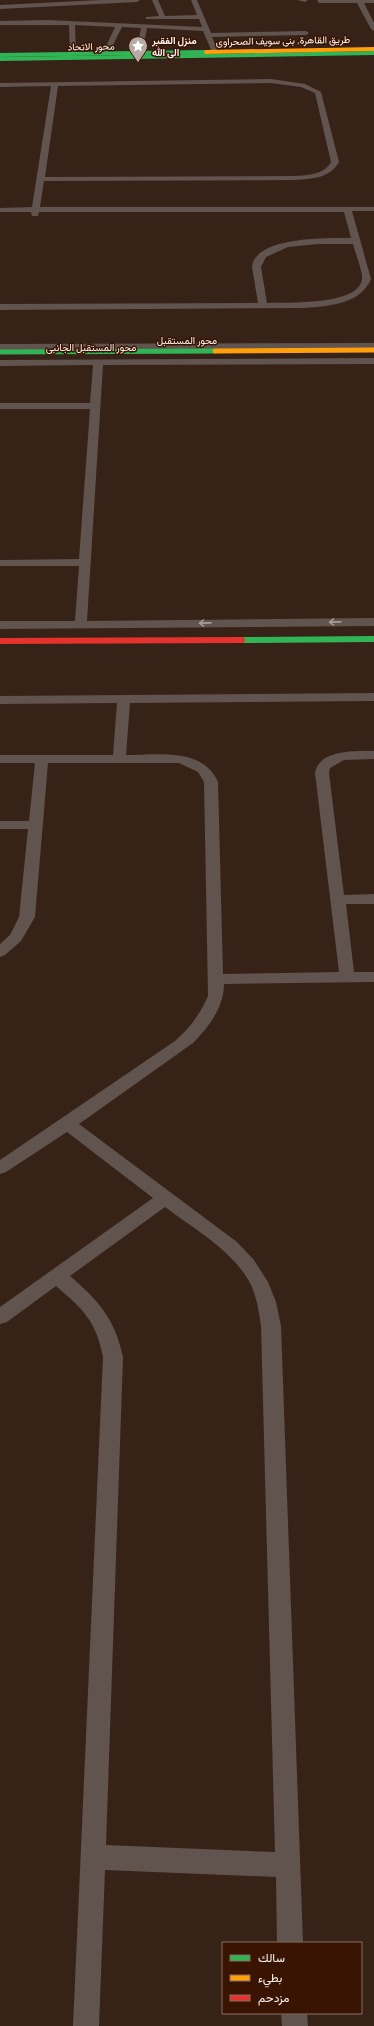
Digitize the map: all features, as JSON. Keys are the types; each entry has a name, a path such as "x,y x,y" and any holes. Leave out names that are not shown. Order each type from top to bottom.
{"street":[{"path":"0,23 42,12 91,3 136,0"},
{"path":"155,0 163,18"},
{"path":"194,0 206,35 214,52"},
{"path":"300,0 305,0"},
{"path":"360,0 374,29"},
{"path":"319,1 374,1"},
{"path":"0,7 42,12 123,26 144,27 206,35 306,33"},
{"path":"356,9 374,9"},
{"path":"42,12 72,23 98,21 111,18"},
{"path":"106,53 123,26 124,17"},
{"path":"140,18 201,17"},
{"path":"72,23 73,53"},
{"path":"139,52 144,27"},
{"path":"141,38 149,38"},
{"name":"طريق القاهرة, بنى سويف الصحراوى","path":"0,55 374,49"},
{"name":"محور الاتحاد","path":"0,60 374,54"},
{"path":"0,84 271,81 303,85 318,92 335,162 332,167 324,172 295,178 40,179"},
{"path":"35,212 55,84"},
{"path":"0,214 35,212 348,211 374,209"},
{"path":"0,210 35,212"},
{"path":"348,211 374,213"},
{"path":"0,307 264,305 324,303 340,300 358,292 364,286 367,279 348,211"},
{"path":"264,305 257,268 259,260 267,253 301,242 356,240"},
{"name":"محور المستقبل الجانبى","path":"0,347 374,346"},
{"name":"محور المستقبل","path":"0,352 374,350"},
{"name":"محور المستقبل","path":"0,358 374,356"},
{"name":"محور المستقبل الجانبى","path":"0,363 374,361"},
{"path":"81,624 98,362"},
{"path":"0,406 96,406"},
{"path":"0,563 85,562"},
{"path":"0,625 374,622"},
{"path":"100,624 100,640"},
{"path":"0,641 374,639"},
{"path":"0,700 374,697"},
{"path":"119,758 124,699"},
{"path":"347,977 322,773 323,767 335,758 345,756 374,755"},
{"path":"0,759 180,759 192,762 202,767 208,774 211,782 216,979 216,996 210,1013 198,1030 162,1060 0,1168"},
{"path":"0,952 16,938 27,917 42,759"},
{"path":"0,826 36,826"},
{"path":"338,900 374,899"},
{"path":"216,979 374,977"},
{"path":"67,1124 231,1247 247,1263 259,1282 268,1302 271,1326 290,1942"},
{"path":"0,1317 165,1198"},
{"path":"57,1276 93,1308 103,1323 110,1339 112,1357 94,1857 86,2026"},
{"path":"94,1857 287,1865"},
{"path":"294,2014 295,2026"}],"traffic: fast":[{"path":"0,55 206,52"},
{"path":"0,59 374,53"},
{"path":"0,352 215,351"},
{"path":"242,640 374,639"}],"traffic: slow":[{"path":"206,52 374,49"},
{"path":"215,351 374,350"}],"traffic: jam":[{"path":"0,641 242,640"}],"place":[{"name":"منزل الفقير الى الله","path":"138,63"}]}
